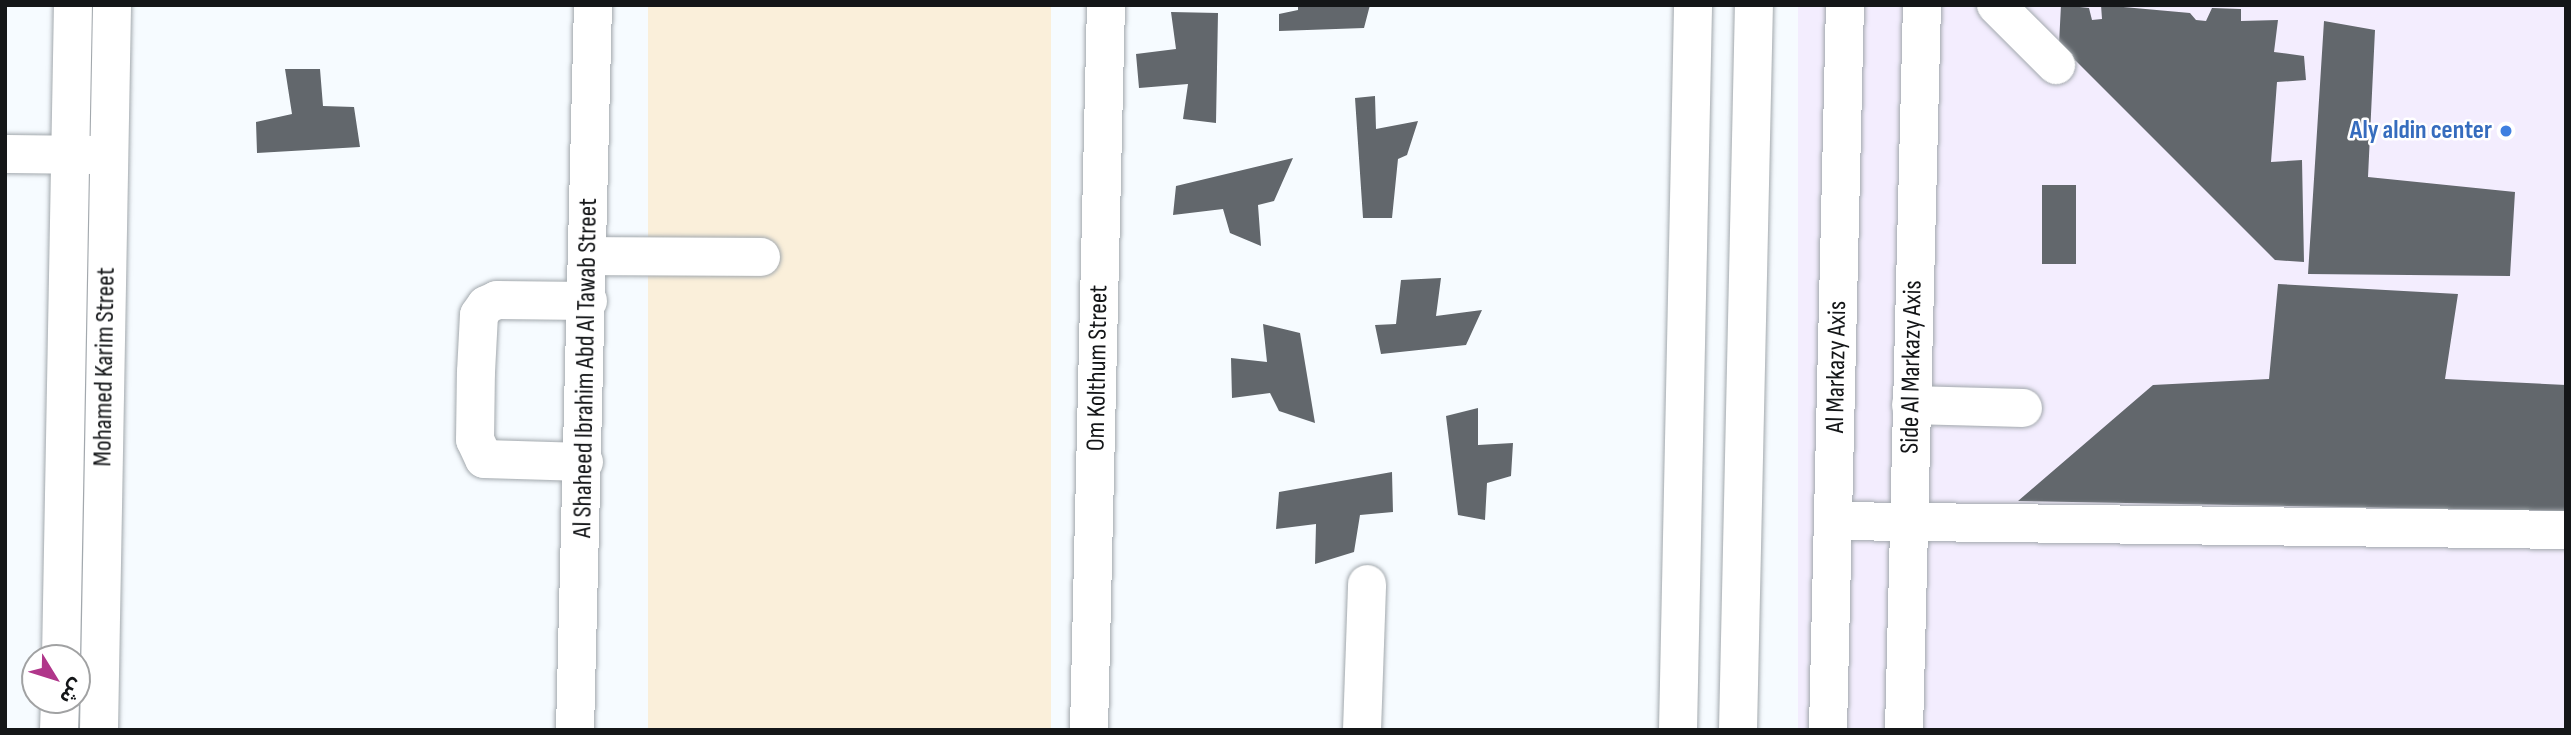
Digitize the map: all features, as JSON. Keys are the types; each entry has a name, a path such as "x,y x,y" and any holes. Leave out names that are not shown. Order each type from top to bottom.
{"street":[{"name":"Mohamed Karim Street","path":"61,644 73,5"},
{"name":"Mohamed Karim Street","path":"99,730 112,5"},
{"name":"Al Shaheed Ibrahim Abd Al Tawab Street","path":"575,730 584,462 593,5"},
{"name":"Om Kolthum Street","path":"1089,730 1106,5"},
{"path":"1678,730 1693,5"},
{"path":"1738,730 1754,5"},
{"name":"Al Markazy Axis","path":"1828,730 1845,5"},
{"name":"Side Al Markazy Axis","path":"1905,730 1922,5"},
{"path":"1996,5 2056,65"},
{"path":"5,154 109,156"},
{"path":"588,256 761,257"},
{"path":"584,462 484,459 475,440 476,372 479,315 486,305 497,300 588,300"},
{"path":"1912,405 2023,408"},
{"path":"1833,521 2566,530"},
{"path":"1362,730 1367,584"}],"shaded area":[{"path":"648,5 1051,5 1051,730 648,730"},
{"path":"1798,5 2566,5 2566,730 1798,730"}],"building":[{"path":"1298,5 1370,5 1364,28 1279,31 1279,14 1298,10"},
{"path":"2061,5 2089,8 2092,20 2102,19 2101,5 2190,13 2196,20 2206,21 2212,8 2241,9 2241,21 2278,20 2274,52 2304,56 2306,80 2277,82 2271,162 2302,160 2304,262 2275,260 2059,44"},
{"path":"1171,12 1218,13 1216,123 1183,119 1188,84 1139,88 1136,54 1176,49"},
{"path":"2324,21 2375,30 2368,177 2515,192 2510,276 2308,274"},
{"path":"285,69 320,69 323,106 354,107 360,147 257,153 256,122 292,114"},
{"path":"1375,96 1376,129 1418,121 1407,155 1398,159 1392,218 1363,218 1355,98"},
{"path":"1293,158 1274,201 1258,205 1261,246 1230,233 1223,209 1173,215 1176,186"},
{"path":"2042,185 2076,185 2076,264 2042,264"},
{"path":"1441,278 1436,316 1482,310 1466,345 1381,354 1375,325 1396,324 1401,280"},
{"path":"2278,284 2458,294 2445,379 2566,385 2566,511 2018,501 2153,385 2269,379"},
{"path":"1263,324 1300,333 1315,423 1279,411 1270,393 1232,398 1231,358 1267,362"},
{"path":"1478,408 1478,445 1513,443 1511,476 1487,483 1485,520 1458,515 1446,416"},
{"path":"1392,472 1393,512 1360,515 1354,552 1315,564 1316,524 1276,529 1279,492"}],"place":[{"name":"Aly aldin center","path":"2506,131"}]}
